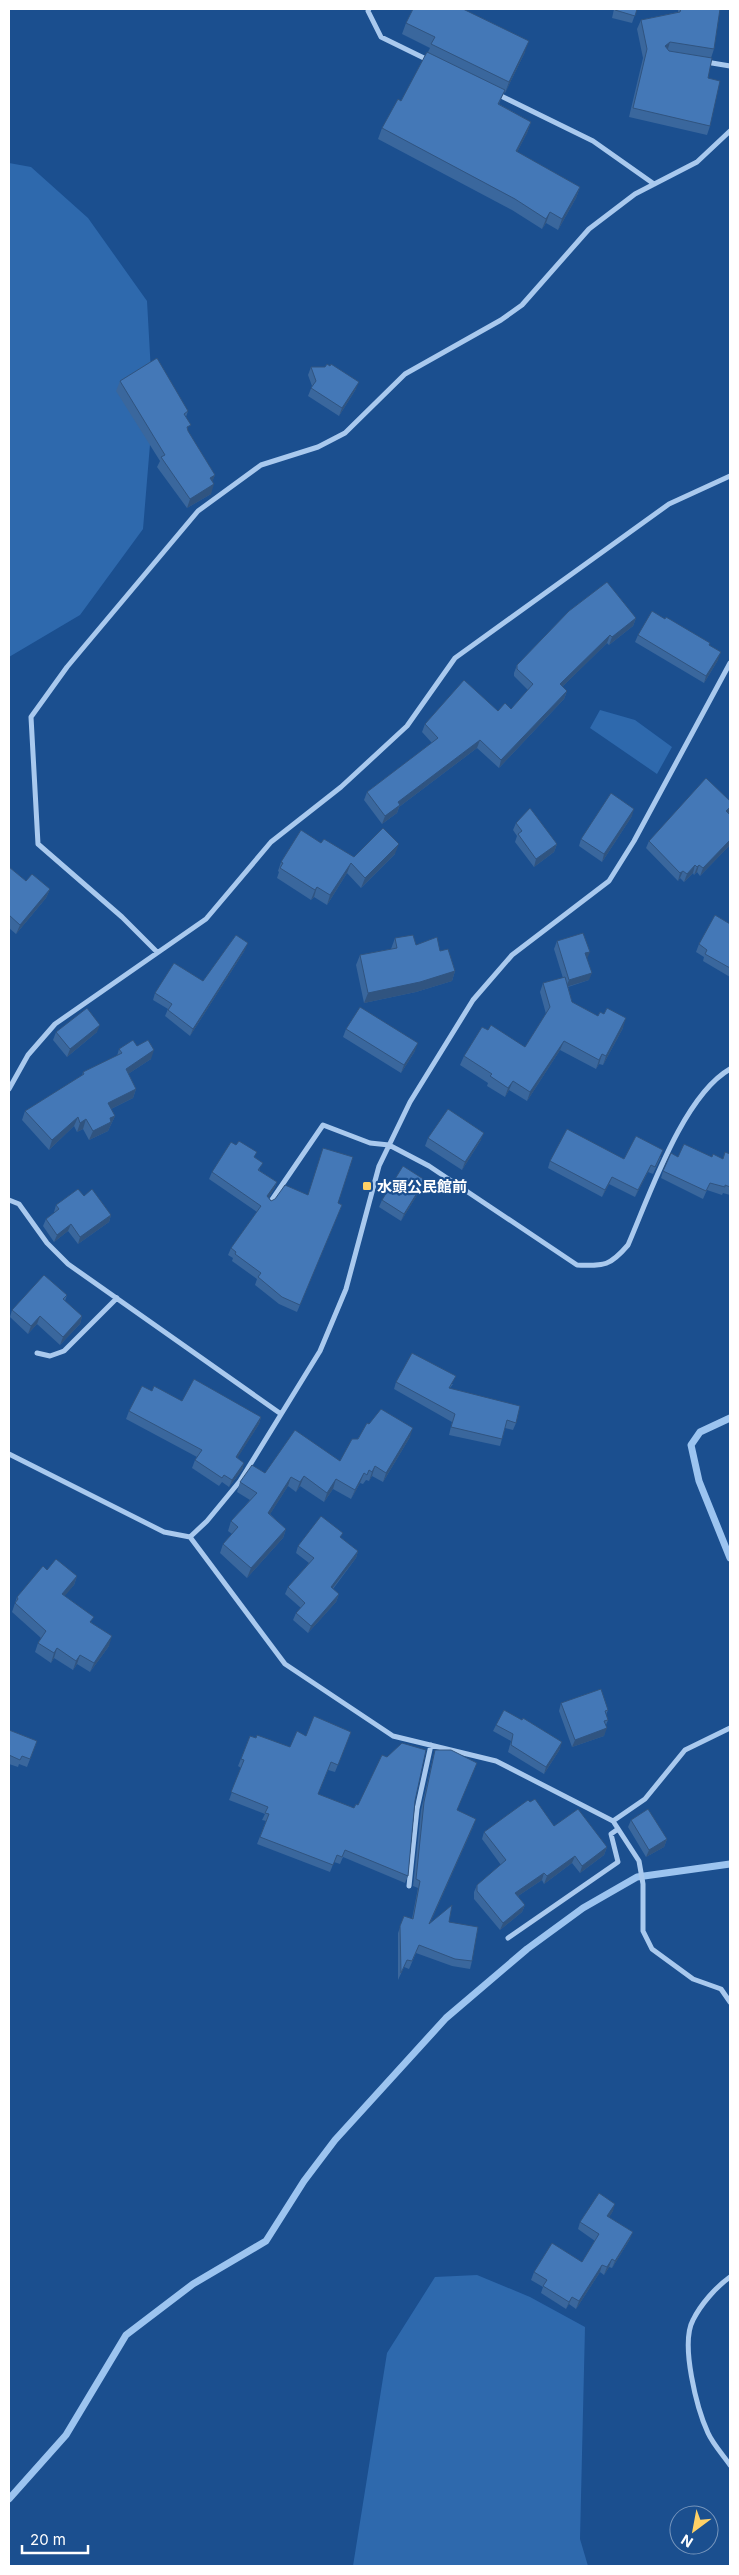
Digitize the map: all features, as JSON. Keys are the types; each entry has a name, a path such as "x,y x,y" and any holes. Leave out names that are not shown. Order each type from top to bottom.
{"street":[{"path":"369,9 368,11 381,37 434,63"},
{"path":"702,62 730,66"},
{"path":"487,89 592,141 654,184"},
{"path":"157,952 38,844 35,823 31,717 67,667 198,511 261,465 318,447 345,433 405,374 501,320 522,305 590,229 635,194 697,162 730,131"},
{"path":"9,1089 28,1055 55,1024 206,919 270,842 341,787 407,726 455,658 669,504 730,476"},
{"path":"190,1537 207,1522 240,1481 320,1351 346,1289 373,1188 389,1145 410,1102 473,1000 512,955 609,881 634,841 730,663"},
{"path":"268,1204 323,1124 370,1144 389,1145 430,1166 578,1265 597,1266 614,1261 628,1245 686,1117 705,1088 730,1069"},
{"path":"9,1200 19,1204 47,1242 68,1264 281,1414"},
{"path":"36,1353 50,1356 64,1351 117,1298"},
{"path":"9,1454 164,1532 190,1537 285,1664 392,1736 496,1761 614,1821 639,1861 643,1884 643,1931 652,1949 693,1979 721,1988 730,2002"},
{"path":"614,1821 645,1799 685,1750 730,1728"},
{"path":"410,1886 417,1809 431,1745"},
{"path":"508,1938 618,1862 611,1834 618,1829"},
{"path":"730,2277 718,2286 692,2322 688,2359 696,2398 709,2434 730,2465"}],"shaded area":[{"path":"9,163 31,167 88,218 147,301 153,408 143,529 80,615 9,657"},
{"path":"600,710 635,720 672,747 657,774 590,728"},
{"path":"477,2275 530,2297 585,2327 580,2539 588,2566 353,2566 387,2353 435,2277"}],"building":[{"path":"413,9 463,9 529,41 509,82 431,44 435,37 406,23"},
{"path":"615,9 637,9 635,16"},
{"path":"681,9 720,9 714,49 670,42 665,46 669,51 712,58 708,78 720,81 710,126 633,108 647,49 641,20 680,12"},
{"path":"427,52 505,90 498,104 531,122 516,151 580,187 562,219 550,212 546,219 515,199 382,128 398,99 401,101"},
{"path":"157,358 188,411 184,414 191,425 187,427 188,431 215,475 210,478 214,484 190,499 161,457 165,455 120,381"},
{"path":"327,364 330,366 331,364 359,382 342,408 311,388 316,381 311,367 325,367"},
{"path":"607,582 636,618 612,637 610,635 560,684 567,691 501,760 480,740 398,802 400,805 385,816 367,792 438,738 425,724 464,680 498,711 505,703 511,709 533,684 517,669 517,665 569,611"},
{"path":"652,611 665,619 666,617 710,643 709,645 721,652 706,676 638,635"},
{"path":"706,778 730,801 730,807 726,811 730,815 730,840 703,868 695,865 687,874 683,871 680,873 649,841"},
{"path":"611,793 634,809 604,854 581,839"},
{"path":"530,808 557,844 536,859 518,834 522,831 516,823"},
{"path":"383,828 399,844 365,878 351,863 330,895 317,887 315,890 280,868 283,863 281,862 301,830 321,843 324,839 354,857"},
{"path":"9,867 26,881 32,874 50,889 20,925 9,915"},
{"path":"715,915 730,924 730,968 705,954 707,950 699,944"},
{"path":"583,933 590,952 585,953 592,973 569,980 557,941"},
{"path":"236,935 248,943 193,1029 168,1010 172,1004 155,993 174,963 203,981"},
{"path":"413,935 416,945 437,937 440,951 448,949 455,971 420,982 368,993 360,955 397,948 395,938"},
{"path":"565,977 572,1002 598,1016 600,1012 604,1014 607,1008 626,1018 606,1056 602,1054 599,1060 564,1041 530,1092 513,1081 508,1088 490,1076 492,1074 464,1056 482,1027 488,1030 491,1025 525,1047 550,1007 543,983"},
{"path":"360,1007 418,1043 404,1065 346,1029"},
{"path":"87,1008 100,1025 70,1049 56,1032"},
{"path":"133,1040 137,1046 148,1040 154,1050 126,1069 136,1089 108,1103 115,1116 110,1118 111,1122 93,1131 86,1119 80,1123 78,1117 52,1140 25,1111 84,1074 83,1072 122,1053 119,1049"},
{"path":"448,1109 484,1133 465,1162 428,1138"},
{"path":"567,1129 624,1159 636,1136 663,1150 655,1167 651,1165 638,1190 612,1177 605,1190 550,1161"},
{"path":"239,1141 257,1152 254,1157 263,1163 258,1170 277,1182 267,1196 271,1201 275,1199 285,1185 308,1195 323,1148 353,1157 338,1203 342,1205 300,1305 282,1297 258,1277 261,1273 235,1254 236,1252 231,1248 261,1206 212,1172 231,1142 236,1145"},
{"path":"684,1144 712,1157 713,1154 723,1159 725,1152 730,1154 730,1187 710,1183 706,1191 663,1171 671,1153 678,1157"},
{"path":"403,1166 425,1180 404,1214 382,1200"},
{"path":"78,1189 84,1196 92,1189 111,1215 80,1237 71,1224 57,1235 46,1219 59,1209 56,1205"},
{"path":"44,1275 67,1295 63,1299 82,1316 63,1337 40,1316 31,1326 12,1310"},
{"path":"412,1353 456,1376 449,1388 520,1406 516,1423 507,1420 502,1439 451,1427 455,1414 396,1382"},
{"path":"194,1379 261,1417 236,1457 244,1463 232,1480 224,1475 222,1478 195,1460 202,1450 129,1411 142,1386 152,1391 154,1386 182,1401"},
{"path":"381,1409 413,1428 386,1473 375,1466 372,1472 369,1470 367,1475 364,1473 355,1490 336,1479 327,1493 304,1476 300,1482 291,1477 268,1513 286,1529 251,1568 223,1544 238,1527 231,1521 257,1493 240,1482 252,1465 265,1473 295,1430 340,1461 352,1439 358,1439 367,1423 369,1424"},
{"path":"321,1516 343,1533 340,1537 358,1551 331,1587 339,1594 311,1626 296,1613 305,1603 288,1587 314,1558 298,1546"},
{"path":"56,1559 77,1576 62,1594 94,1617 90,1622 112,1636 94,1663 80,1655 76,1661 57,1648 54,1653 38,1643 46,1631 15,1603 18,1599 17,1597 43,1566 47,1570"},
{"path":"601,1689 608,1710 605,1711 608,1720 604,1721 607,1728 575,1740 561,1703"},
{"path":"504,1710 522,1720 523,1718 562,1742 546,1767 511,1745 513,1734 496,1725"},
{"path":"314,1716 351,1732 338,1765 331,1762 318,1794 354,1808 356,1804 358,1805 382,1755 387,1757 402,1743 426,1750 415,1801 408,1876 345,1850 342,1857 337,1855 333,1865 260,1837 269,1814 265,1813 268,1807 231,1792 244,1760 241,1759 250,1736 256,1738 257,1735 290,1747 297,1731 306,1736"},
{"path":"9,1730 37,1741 30,1759 22,1756 20,1760 9,1755"},
{"path":"435,1750 451,1750 477,1763 457,1810 476,1819 429,1924 452,1905 449,1922 478,1927 472,1961 455,1959 419,1945 412,1961 407,1960 401,1973 400,1926 404,1916 413,1919 420,1881 416,1879 424,1802"},
{"path":"535,1799 554,1826 578,1809 607,1847 582,1866 575,1856 547,1876 544,1873 515,1893 525,1905 503,1923 477,1891 477,1885 506,1860 484,1832 528,1800 530,1802"},
{"path":"648,1809 667,1839 649,1850 631,1820"},
{"path":"599,2193 615,2204 607,2216 633,2232 615,2261 612,2259 607,2267 602,2265 579,2301 572,2297 569,2302 543,2286 547,2280 534,2272 552,2243 582,2262 599,2234 580,2222"}],"waterway":[{"path":"730,1418 700,1432 691,1445 699,1481 730,1558"},
{"path":"9,2499 66,2435 126,2335 193,2284 266,2241 304,2181 335,2140 446,2018 527,1949 583,1908 637,1877 730,1864"}],"place":[{"name":"水頭公民館前","path":"367,1186"}]}
